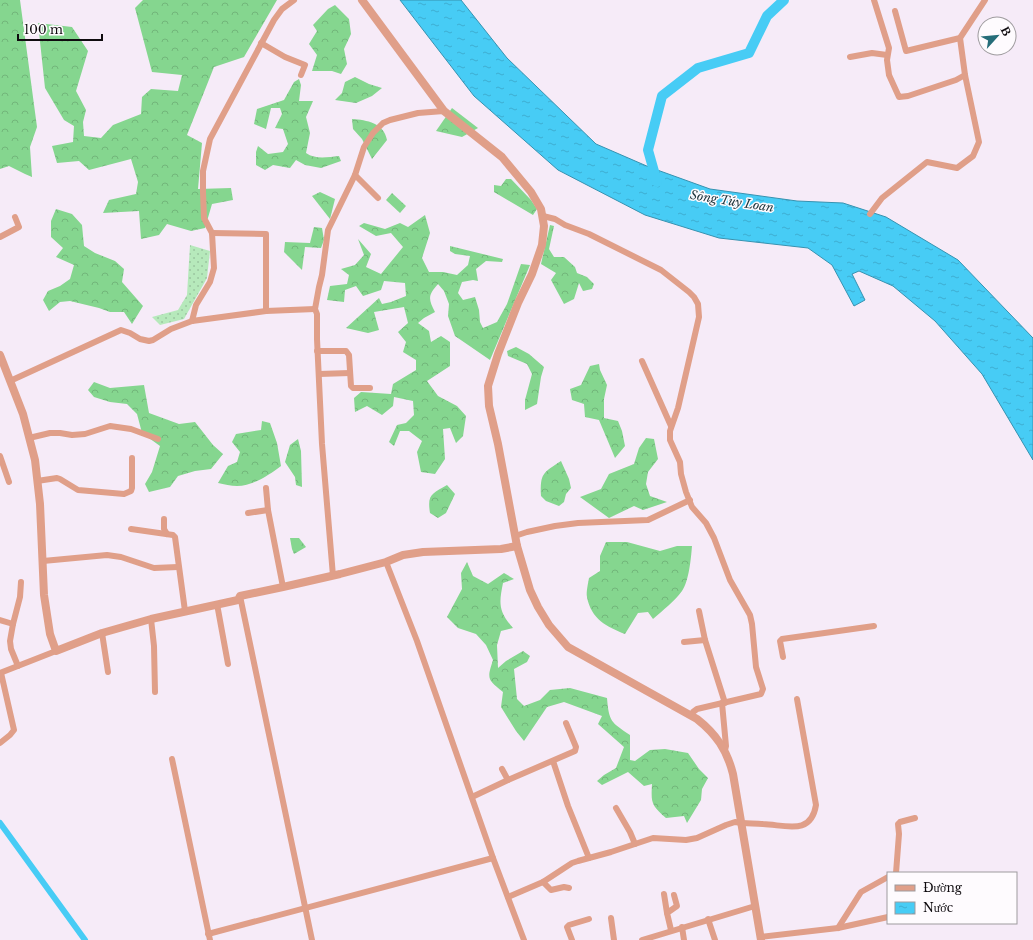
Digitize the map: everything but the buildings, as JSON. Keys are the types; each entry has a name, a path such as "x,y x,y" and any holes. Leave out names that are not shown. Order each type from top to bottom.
{"street":[{"path":"192,321 196,305 213,276 214,268 212,233 204,218 202,192 203,171 210,139 274,20 282,9 294,0"},
{"path":"362,0 444,110 502,157 532,192 539,204 543,216 544,226 542,245 532,274 518,303 498,354 488,386 489,406 498,444 516,546 530,590 538,607 549,624 568,647 698,719 711,730 720,741 729,760 733,774 761,938 838,928 887,917"},
{"path":"874,0 889,48 887,55 889,75 900,97 908,96 956,80 966,75"},
{"path":"870,214 882,198 927,162 957,168 973,156 979,142 960,38 985,0"},
{"path":"895,11 906,51 960,38"},
{"path":"261,43 280,54 305,65 301,75"},
{"path":"850,57 872,53 887,55"},
{"path":"333,576 322,444 317,350 318,314 315,309 322,276 328,230 355,175 364,147 373,133 383,123 390,120 418,113 444,110"},
{"path":"355,175 378,198"},
{"path":"543,216 555,219 565,225 589,234 661,270 694,297 698,304 698,317 678,408 671,426 670,440 680,462 681,473 690,500 697,514 706,523 714,538 730,580 746,607 752,624 756,667 763,686 763,692 758,695 697,709 691,716"},
{"path":"0,237 19,227 15,217"},
{"path":"212,233 266,234 266,311"},
{"path":"10,381 121,330 149,341 171,329 192,321 266,311 315,309"},
{"path":"317,350 346,351 349,355 350,385 352,387 370,388"},
{"path":"0,355 23,414 35,460 43,561 44,595 50,634 56,651"},
{"path":"642,361 671,426"},
{"path":"318,374 350,373"},
{"path":"29,438 50,433 72,435 85,434 110,426 131,429 158,439"},
{"path":"0,456 9,482"},
{"path":"37,481 57,478 78,490 124,494 131,491 132,488 132,458"},
{"path":"266,488 268,510 283,588"},
{"path":"515,536 555,526 648,520 690,500"},
{"path":"248,513 268,510"},
{"path":"164,519 164,529 167,534"},
{"path":"131,529 173,535 175,537 185,611"},
{"path":"0,743 14,730 0,673 102,633 151,619 238,600 240,596 283,588 333,576 386,562 403,555 423,552 501,549 516,546"},
{"path":"43,561 107,555 121,557 154,568 178,567"},
{"path":"386,562 417,641 493,858 524,940"},
{"path":"18,666 10,645 13,624 19,603 21,582"},
{"path":"240,596 312,940"},
{"path":"217,604 228,664"},
{"path":"699,611 724,703 726,746 724,750"},
{"path":"151,619 154,646 155,692"},
{"path":"0,620 13,624"},
{"path":"783,657 780,644 782,639 874,626"},
{"path":"102,633 108,672"},
{"path":"684,642 706,640"},
{"path":"508,897 543,882 572,863 653,838 686,840 697,838 735,822 742,824 795,827 807,824 814,815 816,805 797,699"},
{"path":"472,797 576,750 566,723"},
{"path":"172,759 209,937 305,908 493,858"},
{"path":"553,761 568,806 589,858"},
{"path":"502,769 508,780"},
{"path":"616,808 635,844"},
{"path":"896,872 898,857 898,824 900,822 915,818"},
{"path":"838,928 861,892 887,878"},
{"path":"543,882 552,890 566,887 569,888"},
{"path":"664,894 672,930"},
{"path":"667,913 677,906 674,895"},
{"path":"642,940 708,919 756,906"},
{"path":"611,918 614,940"},
{"path":"572,940 567,927 588,919"},
{"path":"708,919 715,940"},
{"path":"682,927 684,940"}],"green space":[{"path":"0,0 20,0 37,127 30,147 32,177 9,166 0,169"},
{"path":"143,0 277,0 244,57 214,67 187,135 202,143 198,189 231,188 233,200 212,204 205,228 191,231 167,224 159,235 141,239 139,211 103,213 109,200 136,194 138,182 131,159 89,170 79,161 57,163 52,146 73,142 74,126 64,120 45,88 38,23 72,27 88,51 76,91 86,110 83,122 84,136 101,138 113,125 141,114 142,97 151,89 178,91 182,75 152,72 135,8"},
{"path":"335,5 349,19 351,34 344,49 347,64 341,74 332,71 312,71 317,55 309,44 317,31 313,25 328,9"},
{"path":"355,77 369,84 382,88 372,96 356,103 335,100 342,93 345,82"},
{"path":"299,79 301,85 299,101 313,101 306,117 310,133 306,153 314,157 339,156 341,161 321,168 305,165 296,160 290,168 273,165 265,170 256,165 256,152 258,146 268,154 283,152 288,144 283,129 275,128 282,114 280,108 271,108 266,129 254,124 257,109 284,100 294,82"},
{"path":"452,108 478,128 462,137 436,131"},
{"path":"352,119 363,120 379,126 385,134 387,140 372,159 362,139 353,129"},
{"path":"506,179 511,179 531,200 537,209 533,215 494,192 494,185 501,186"},
{"path":"320,192 335,199 330,219 312,196"},
{"path":"392,193 406,206 400,213 386,200"},
{"path":"56,209 72,214 82,225 84,246 95,253 115,261 124,269 122,282 143,306 132,324 124,312 110,312 70,301 60,302 49,311 43,300 48,291 60,286 70,279 74,265 56,257 63,248 51,237 51,221"},
{"path":"425,215 430,233 422,258 429,272 443,272 457,275 468,265 470,256 455,254 450,251 450,246 503,259 502,262 486,261 476,269 478,281 473,280 462,282 458,293 463,300 475,297 479,310 480,322 483,328 497,322 507,304 521,264 530,265 490,360 455,336 448,316 449,304 444,291 438,284 432,291 430,300 435,312 418,323 429,331 431,342 441,336 450,342 450,366 427,381 438,396 457,406 466,416 463,436 456,443 450,428 443,429 445,459 435,474 421,472 417,452 422,441 409,431 400,431 394,446 389,442 397,425 406,423 414,415 413,401 394,397 393,406 382,415 367,406 355,412 354,398 361,392 391,394 393,384 416,370 416,360 403,352 406,342 398,332 408,323 404,307 374,312 379,330 368,333 346,328 379,298 382,304 406,296 405,283 384,281 381,290 363,296 356,286 345,290 344,302 327,300 330,286 347,284 349,275 341,269 355,265 364,255 358,239 371,254 366,267 381,274 403,247 391,233 376,236 359,226 364,223 385,229 400,223 408,227"},
{"path":"550,225 554,226 549,249 554,257 564,257 575,267 577,273 587,277 594,284 592,289 583,291 579,283 574,299 564,304 551,280 556,273 541,264"},
{"path":"314,227 322,228 324,240 321,248 305,247 302,270 284,252 285,242 310,243"},
{"path":"190,245 210,251 207,278 184,319 160,325 152,317 178,310 187,295"},
{"path":"516,347 529,354 544,367 537,404 525,410 525,400 532,374 527,364 508,356 507,351"},
{"path":"599,364 600,370 607,385 604,399 604,418 618,421 625,446 615,458 599,420 585,417 584,404 572,400 570,389 581,385 590,366"},
{"path":"94,382 110,388 144,385 149,413 179,424 195,422 213,445 223,454 211,469 195,471 178,476 170,487 149,492 145,484 152,472 160,446 142,433 137,414 127,404 110,402 94,397 88,390"},
{"path":"262,421 270,423 277,443 281,466 255,482 243,486 218,483 228,466 237,462 240,452 232,442 236,434 261,430"},
{"path":"646,438 654,439 658,459 648,472 646,484 650,496 667,502 643,510 634,506 609,518 580,497 601,489 609,474 634,464 639,448"},
{"path":"298,439 301,451 302,487 296,485 295,477 285,462 290,445"},
{"path":"561,461 569,479 571,488 566,494 564,502 559,506 546,501 541,496 541,483 546,471"},
{"path":"447,485 455,494 446,513 438,518 430,513 430,498 434,493"},
{"path":"290,538 299,538 306,547 294,554"},
{"path":"606,542 627,542 660,551 677,546 692,546 688,576 679,595 653,619 648,612 638,613 625,634 606,625 596,617 589,605 587,597 589,578 600,571 600,556"},
{"path":"467,562 473,576 488,584 504,573 514,579 503,583 500,602 502,612 513,628 501,631 497,645 498,668 506,661 523,651 530,656 527,662 514,669 517,699 524,706 540,700 550,690 570,688 607,698 612,721 630,735 630,760 635,761 650,750 665,749 688,753 699,769 708,778 702,789 701,800 687,823 684,816 666,818 657,810 653,803 652,784 644,786 628,772 602,785 597,781 616,768 624,747 598,724 602,716 564,702 547,707 524,741 501,707 503,692 491,681 489,675 493,660 486,645 476,634 458,628 447,617 462,589 461,573"}],"water":[{"name":"Sông Túy Loan","path":"400,0 461,0 507,58 596,144 649,167 710,189 797,201 843,203 886,217 958,260 1033,338 1033,460 982,374 935,321 893,286 859,271 852,274 865,300 854,306 832,265 808,248 719,238 645,215 558,170 474,96"}],"waterway":[{"path":"657,182 648,150 662,96 698,68 749,53 767,16 784,0"},
{"path":"0,823 85,940"}]}
